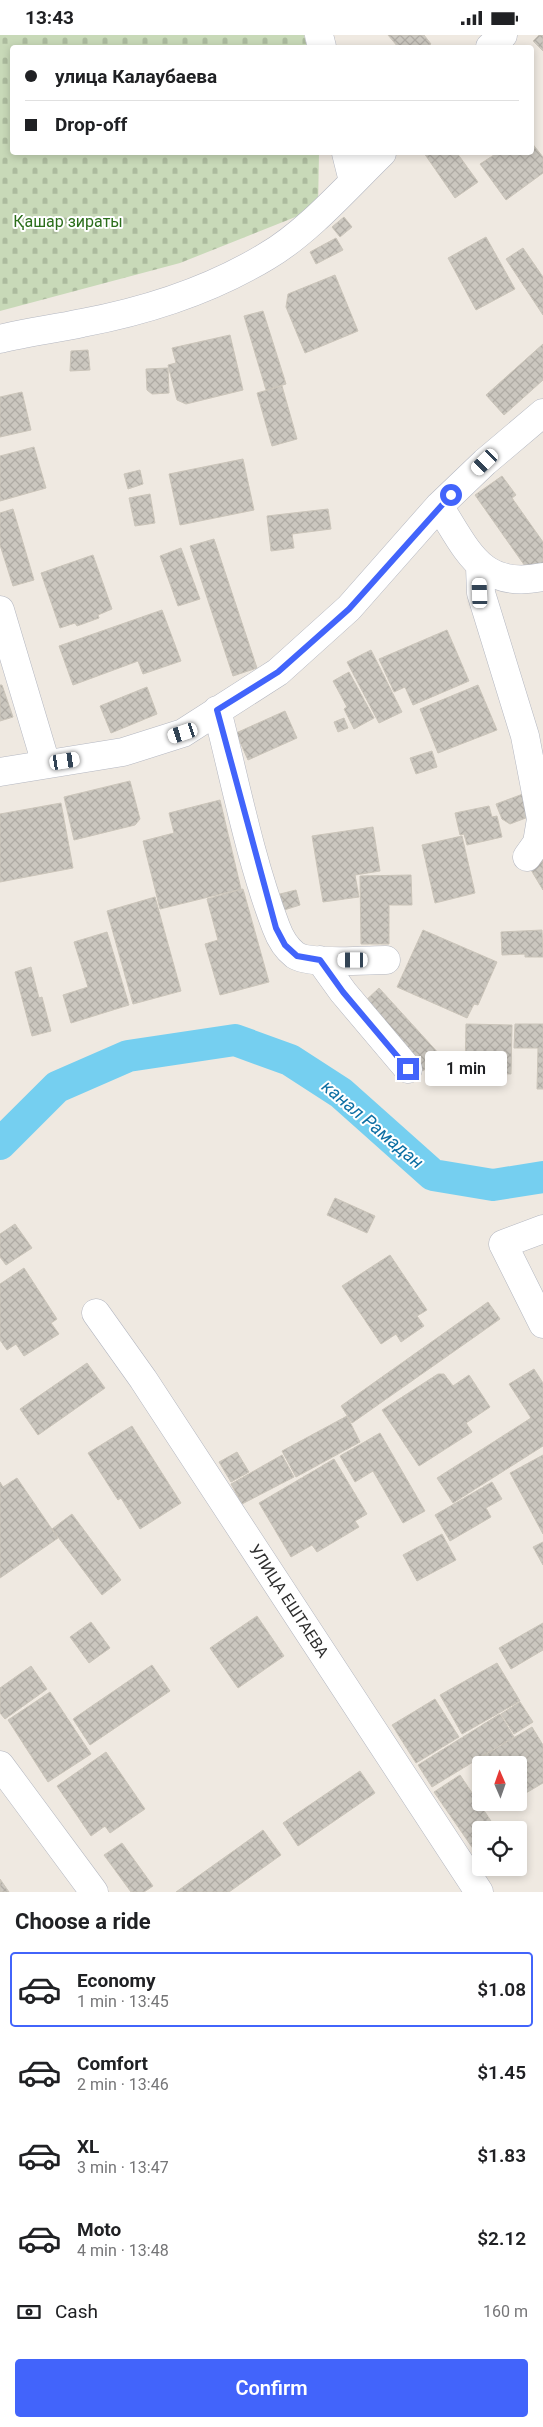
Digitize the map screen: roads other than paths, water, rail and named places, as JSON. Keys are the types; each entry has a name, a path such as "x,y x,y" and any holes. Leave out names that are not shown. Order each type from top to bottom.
{"street":[{"path":"492,45 503,35"},
{"path":"346,155 353,181"},
{"path":"0,339 83,323 147,307 220,281 268,256 315,219 380,155"},
{"path":"0,772 123,752 183,733 278,672 349,609 439,506 485,462 543,413"},
{"path":"439,506 480,567 499,577 524,581 543,577"},
{"path":"480,567 480,593 526,736 541,819 537,843 527,857"},
{"path":"0,610 46,764"},
{"path":"217,710 276,928 285,945 297,956 320,960 386,960"},
{"path":"320,960 343,992 408,1069"},
{"path":"543,1229 503,1244 543,1324"},
{"name":"УЛИЦА ЕШТАЕВА","path":"96,1313 143,1379 480,1892"},
{"path":"0,1765 94,1892"}],"waterway":[{"name":"канал Рамадан","path":"0,1144 57,1087 128,1056 235,1040 290,1060 341,1093 433,1175 493,1185 543,1177"}],"park label":[{"name":"Қашар зираты","path":"68,221"}]}
